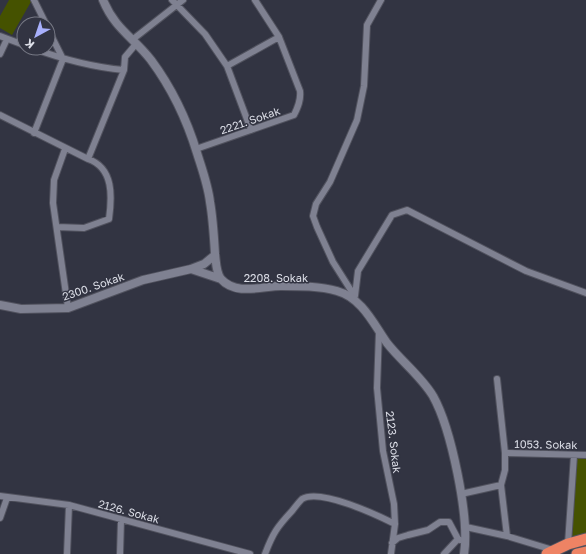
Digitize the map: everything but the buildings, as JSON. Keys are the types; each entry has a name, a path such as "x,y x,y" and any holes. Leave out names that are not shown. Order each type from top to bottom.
{"highway":[{"path":"550,552 568,544 586,539"},
{"path":"578,554 586,552"}],"street":[{"path":"34,0 42,16"},
{"path":"103,0 115,24 150,59 170,90 196,149 210,202 216,262 221,279"},
{"path":"172,0 205,34 227,66 251,130"},
{"path":"88,159 124,70 125,57 134,42 183,0"},
{"path":"227,66 279,36 254,0"},
{"path":"354,300 352,292 324,243 313,216 316,204 330,182 358,120 364,86 366,25 381,0"},
{"path":"0,36 16,42"},
{"name":"2221. Sokak","path":"196,149 294,115 301,98 279,36"},
{"path":"0,54 7,39"},
{"path":"34,132 63,59 56,45"},
{"path":"55,56 95,67 124,70"},
{"path":"0,115 65,149 98,162 106,171 109,184 111,208 109,219 84,228 57,227"},
{"path":"65,149 54,180 53,203 68,308"},
{"path":"354,300 358,271 392,215 407,210 526,271 586,293"},
{"path":"207,273 216,262"},
{"name":"2300. Sokak","path":"0,305 21,309 68,308 143,280 216,262"},
{"name":"2208. Sokak","path":"191,269 207,273 221,279 231,286 246,289 280,286 337,291 354,300 366,311 401,361 426,386 435,400 444,421 461,494 466,527 462,540 464,554"},
{"name":"2123. Sokak","path":"379,331 377,388 383,451 394,504 395,524 391,554"},
{"name":"1053. Sokak","path":"497,379 505,453 501,485 507,536"},
{"name":"1053. Sokak","path":"505,453 586,455"},
{"path":"568,544 574,455"},
{"path":"461,494 501,485"},
{"name":"2126. Sokak","path":"0,496 69,505 250,554"},
{"path":"265,554 273,533 278,525 302,499 310,496 325,497 354,506 395,524"},
{"path":"0,518 7,498"},
{"path":"67,554 69,505"},
{"path":"120,554 121,520"},
{"path":"392,543 398,538 428,530 440,522 449,522 462,540 444,554"},
{"path":"466,527 507,536 550,552"}],"green space":[{"path":"9,0 32,0 23,16 16,16 16,28 12,35 0,28 0,16"},
{"path":"574,455 586,455 586,539 568,544"}]}
